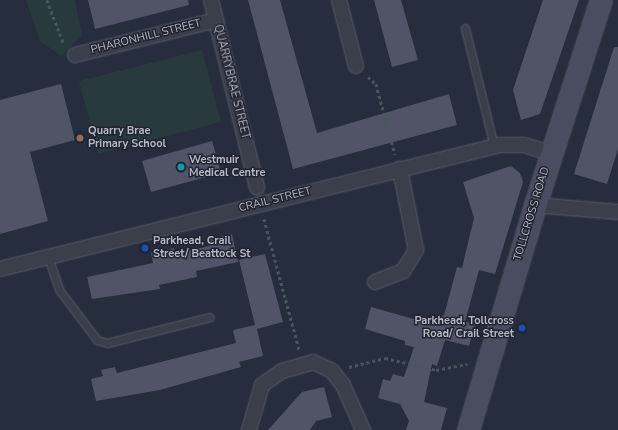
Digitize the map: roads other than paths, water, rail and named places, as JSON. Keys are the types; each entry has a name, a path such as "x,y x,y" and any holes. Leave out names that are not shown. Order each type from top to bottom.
{"street":[{"name":"QUARRYBRAE STREET","path":"211,0 256,186"},
{"path":"339,0 356,66"},
{"name":"TOLLCROSS ROAD","path":"468,430 551,153 601,0"},
{"name":"PHARONHILL STREET","path":"76,55 216,20"},
{"name":"CRAIL STREET","path":"0,269 494,146 512,144 551,153"},
{"path":"375,282 404,271 416,250 400,170"},
{"path":"535,205 618,212"},
{"path":"249,430 262,385 271,376 303,363 312,362 332,371 351,398 363,430"}],"lane":[{"path":"465,28 494,146"},
{"path":"48,257 60,291 97,340 107,343 210,317"}],"place":[{"name":"Quarry Brae Primary School","path":"80,138"},
{"name":"Westmuir Medical Centre","path":"181,167"},
{"name":"Parkhead, Crail Street/ Beattock St","path":"145,248"},
{"name":"Parkhead, Tollcross Road/ Crail Street","path":"522,328"}]}
